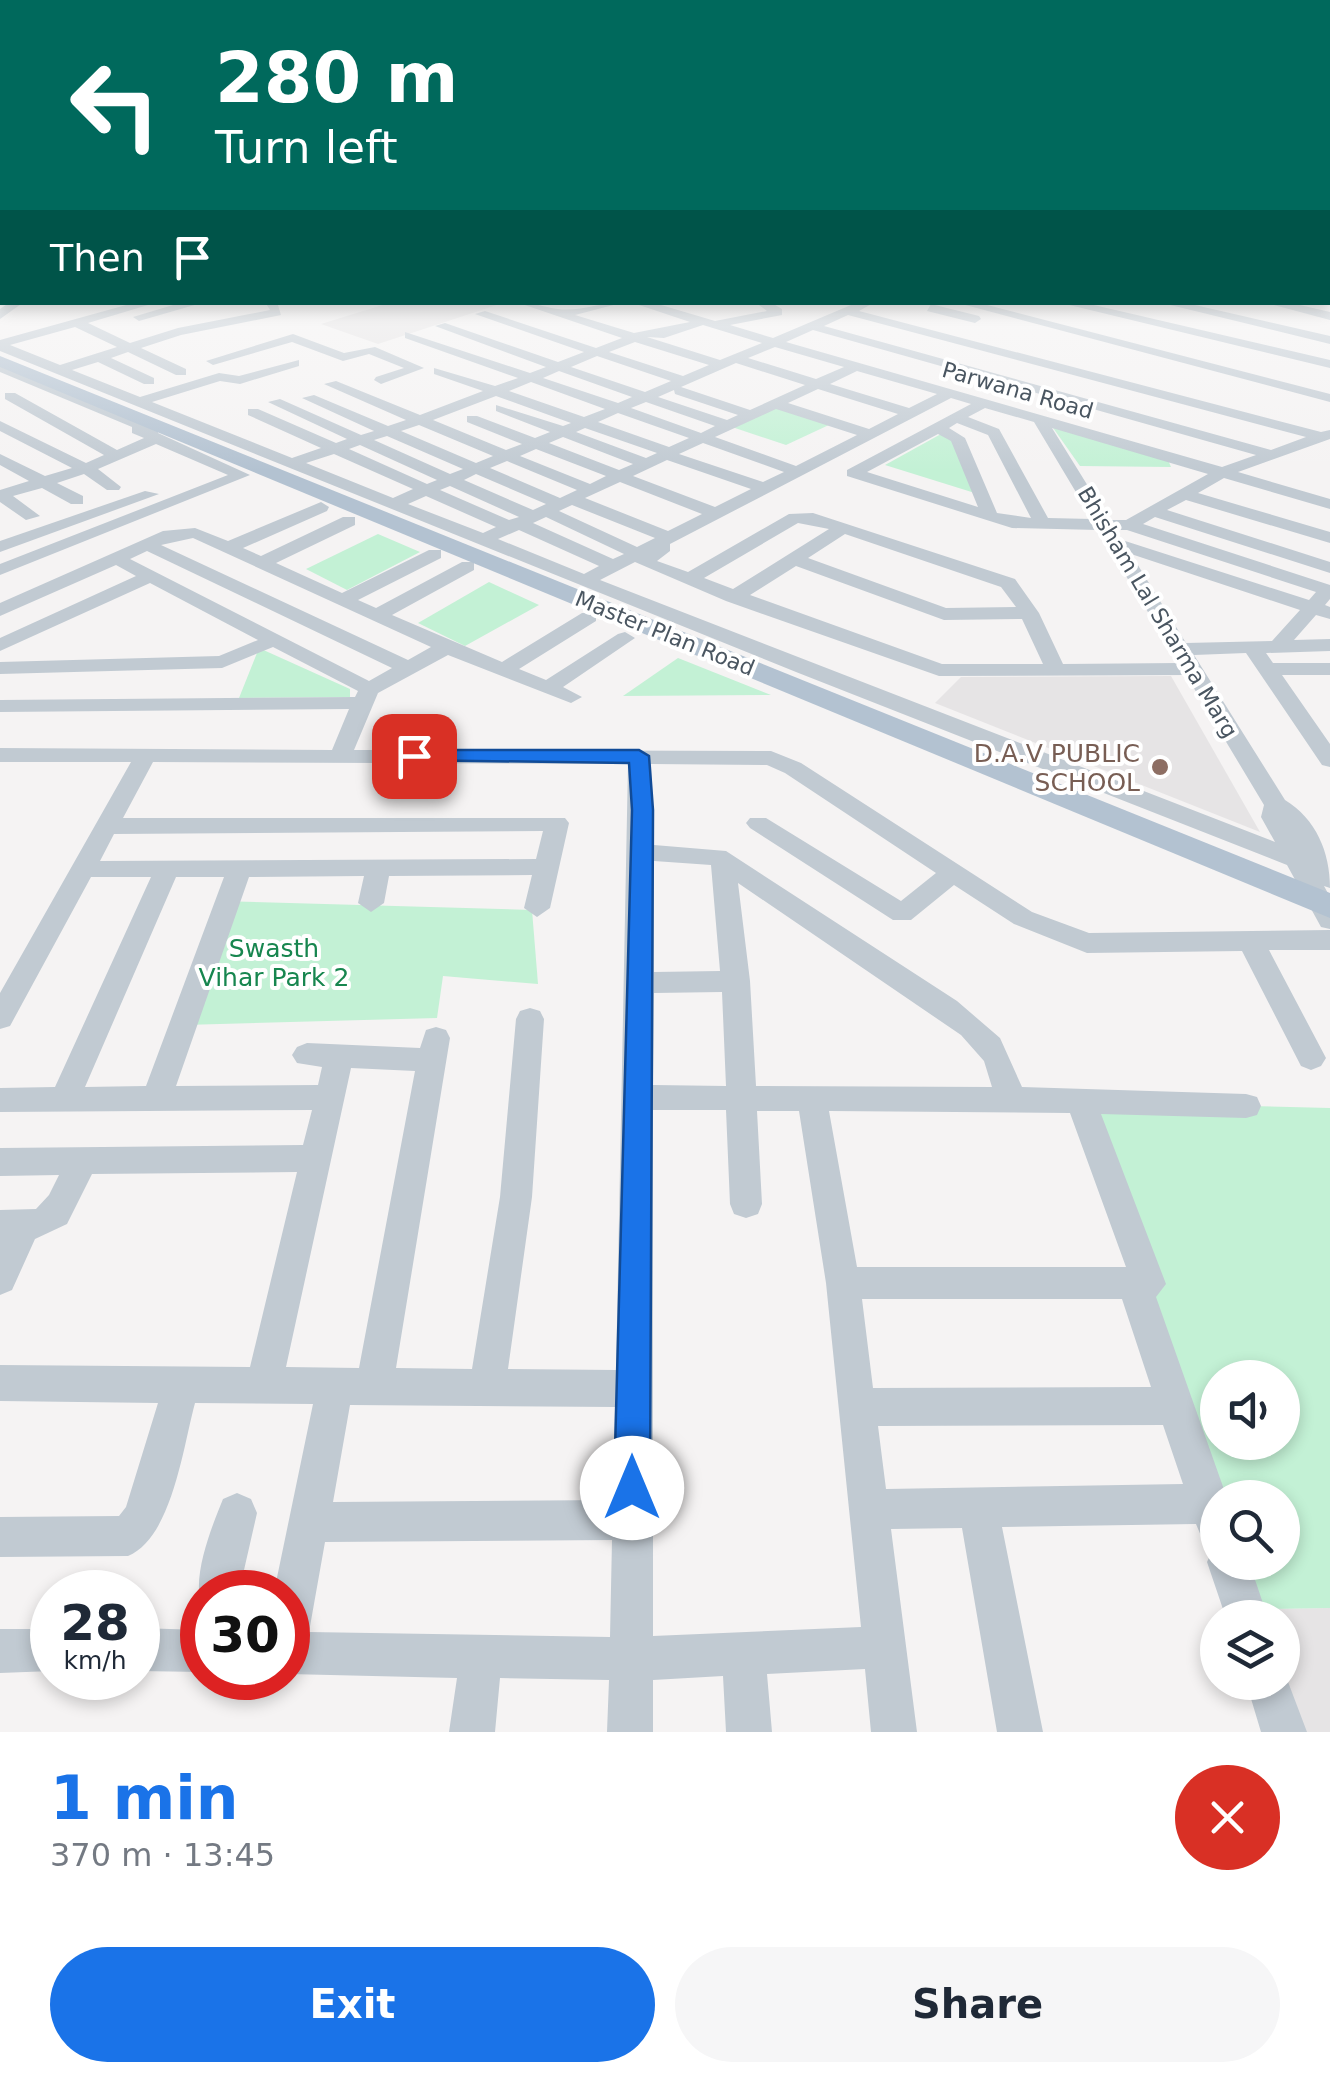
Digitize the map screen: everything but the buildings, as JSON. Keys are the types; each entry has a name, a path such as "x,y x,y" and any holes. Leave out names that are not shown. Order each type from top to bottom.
{"main road":[{"name":"Master Plan Road","path":"0,347 522,523 1320,883"},
{"name":"Master Plan Road","path":"0,364 1320,883"}],"street":[{"path":"0,347 126,310"},
{"path":"138,317 167,310"},
{"path":"155,324 212,310"},
{"path":"58,370 134,349 176,332 275,310"},
{"path":"495,310 409,336 498,390 586,420 764,492"},
{"path":"526,310 619,343 813,384 909,413"},
{"path":"541,310 720,364"},
{"path":"444,359 482,340 581,310"},
{"name":"Parwana Road","path":"662,310 1330,504"},
{"path":"713,310 736,321"},
{"path":"291,464 418,421 654,330 664,334 707,323 736,321 760,310"},
{"path":"395,503 853,310"},
{"path":"891,310 1154,380 1327,432"},
{"path":"822,356 927,310"},
{"path":"941,310 1123,344 1193,346 1330,364"},
{"path":"984,310 1108,352 1186,372"},
{"path":"922,385 992,350 1058,310"},
{"path":"1078,310 1143,334 1330,374"},
{"path":"1088,310 1156,324 1193,346 1330,398"},
{"path":"1108,352 1143,334 1166,310"},
{"path":"1170,310 1330,354"},
{"path":"1208,310 1330,340"},
{"path":"1303,310 1330,316"},
{"path":"122,311 176,332"},
{"path":"849,312 1137,388 1327,432"},
{"path":"481,314 677,382 770,403 868,433"},
{"path":"1268,326 1280,318 1330,330"},
{"path":"830,320 1292,445"},
{"path":"77,323 181,372"},
{"path":"441,326 726,425"},
{"path":"811,326 1268,454"},
{"path":"795,332 1247,462"},
{"path":"112,392 293,338 347,357 393,341 444,359 531,378 796,471"},
{"path":"1193,346 1280,372"},
{"path":"0,347 395,503 596,533 637,553"},
{"path":"256,348 418,421 588,489"},
{"path":"365,351 417,368 381,380"},
{"path":"317,373 330,352"},
{"path":"240,353 277,368 317,373"},
{"path":"101,358 149,381"},
{"path":"0,364 242,475 0,570"},
{"path":"207,366 449,479 522,523 613,566"},
{"path":"522,523 770,403 856,366"},
{"path":"138,402 277,368"},
{"path":"1063,383 1078,372"},
{"path":"576,394 623,374"},
{"path":"1069,428 1154,380"},
{"path":"677,382 748,414"},
{"path":"300,394 475,469 522,523 544,563 1320,883"},
{"path":"950,394 796,471 644,560 924,667 1194,669"},
{"path":"3,395 116,456"},
{"path":"854,474 984,404"},
{"path":"4,431 50,422 91,407 1320,883"},
{"path":"500,408 646,462"},
{"path":"253,412 424,490 522,523 668,538"},
{"path":"472,418 715,513"},
{"path":"957,418 994,432 1042,523"},
{"name":"Bhisham Lal Sharma Marg","path":"1039,420 1120,545 1276,804 1273,817 1320,883"},
{"path":"938,428 957,438 991,518"},
{"path":"4,431 113,486"},
{"path":"1129,525 1221,473 1327,432"},
{"path":"0,495 85,469 158,438"},
{"path":"0,459 77,500"},
{"path":"826,465 991,518 1129,525 1330,591 1321,610 1276,648"},
{"path":"0,547 223,467"},
{"path":"586,580 764,492"},
{"path":"1184,494 1330,538"},
{"path":"0,495 32,516"},
{"path":"230,546 320,507"},
{"path":"1153,511 1330,568"},
{"path":"689,579 799,516 1008,583 1029,613 1056,670"},
{"path":"262,562 349,521"},
{"path":"733,596 843,528"},
{"path":"2,608 170,535 196,533 446,648 572,698"},
{"path":"544,563 596,533"},
{"path":"146,545 408,668"},
{"path":"1120,545 1321,610"},
{"path":"342,600 436,554"},
{"path":"115,558 274,640 365,696"},
{"path":"794,559 944,614 1029,613"},
{"path":"374,616 468,566"},
{"path":"0,645 150,576"},
{"path":"501,671 589,616"},
{"path":"547,688 625,638"},
{"path":"0,668 222,662 274,640"},
{"path":"1181,648 1330,645"},
{"path":"0,706 365,696 446,648"},
{"path":"1252,648 1330,760"},
{"path":"1267,669 1322,670 1330,689"},
{"path":"340,756 365,696"},
{"path":"0,755 759,757 783,762 1023,918 1087,944 1330,940"},
{"path":"0,1018 146,756"},
{"path":"630,1732 642,852 639,756"},
{"path":"107,826 557,823 538,908"},
{"path":"758,823 902,914 953,872"},
{"path":"642,852 706,854 723,861 980,1032 998,1053 1009,1099"},
{"path":"723,861 736,981 746,1204"},
{"path":"83,870 547,867"},
{"path":"371,903 378,868"},
{"path":"65,1099 166,869"},
{"path":"156,1100 239,869"},
{"path":"1251,942 1311,1058"},
{"path":"640,983 736,981"},
{"path":"486,1388 516,1197 530,1019"},
{"path":"264,1384 331,1097 323,1056 434,1049 355,1386 309,1522 300,1570"},
{"path":"0,1100 331,1097"},
{"path":"638,1097 1081,1100 1246,1106"},
{"path":"812,1098 843,1283 894,1732"},
{"path":"843,1283 1149,1284 1081,1100"},
{"path":"0,1162 317,1158"},
{"path":"0,1280 12,1226 36,1227 52,1219 82,1161"},
{"path":"1134,1282 1201,1480"},
{"path":"0,1383 632,1389"},
{"path":"0,1537 128,1536 143,1518 182,1384"},
{"path":"857,1407 1175,1406"},
{"path":"868,1509 978,1507 1200,1516"},
{"path":"978,1507 1020,1732"},
{"path":"223,1570 236,1513"},
{"path":"309,1522 632,1520"},
{"path":"310,1654 632,1658 884,1647"},
{"path":"0,1650 30,1650"},
{"path":"744,1654 748,1732"},
{"path":"472,1732 481,1656"},
{"path":"1274,1700 1284,1732"}],"shaded area":[{"path":"367,310 482,310 378,344 321,324"},
{"name":"D.A.V PUBLIC SCHOOL","path":"1171,676 1260,832 935,703 961,677"},
{"path":"1300,1608 1330,1608 1330,1732 1304,1732 1294,1700 1300,1700"}],"green space":[{"path":"775,406 831,424 786,445 732,427"},
{"path":"1051,425 1167,458 1171,467 1080,466"},
{"path":"941,434 954,440 978,494 885,465"},
{"path":"378,534 420,552 347,590 306,569"},
{"path":"489,582 539,605 465,646 418,623"},
{"path":"259,648 350,689 350,697 239,698"},
{"path":"678,658 771,695 623,696"},
{"name":"Swasth Vihar Park 2","path":"218,901 532,910 538,984 443,976 437,1018 184,1025"},
{"path":"1078,1102 1330,1108 1330,1608 1300,1608 1300,1600 1260,1600 1252,1580 1300,1580 1300,1480 1216,1480 1209,1460 1300,1460 1300,1360 1200,1360 1200,1437"}],"place":[{"name":"D.A.V PUBLIC SCHOOL","path":"1160,767"}],"route":[{"path":"414,756 639,756 642,810 632,1488"}]}
